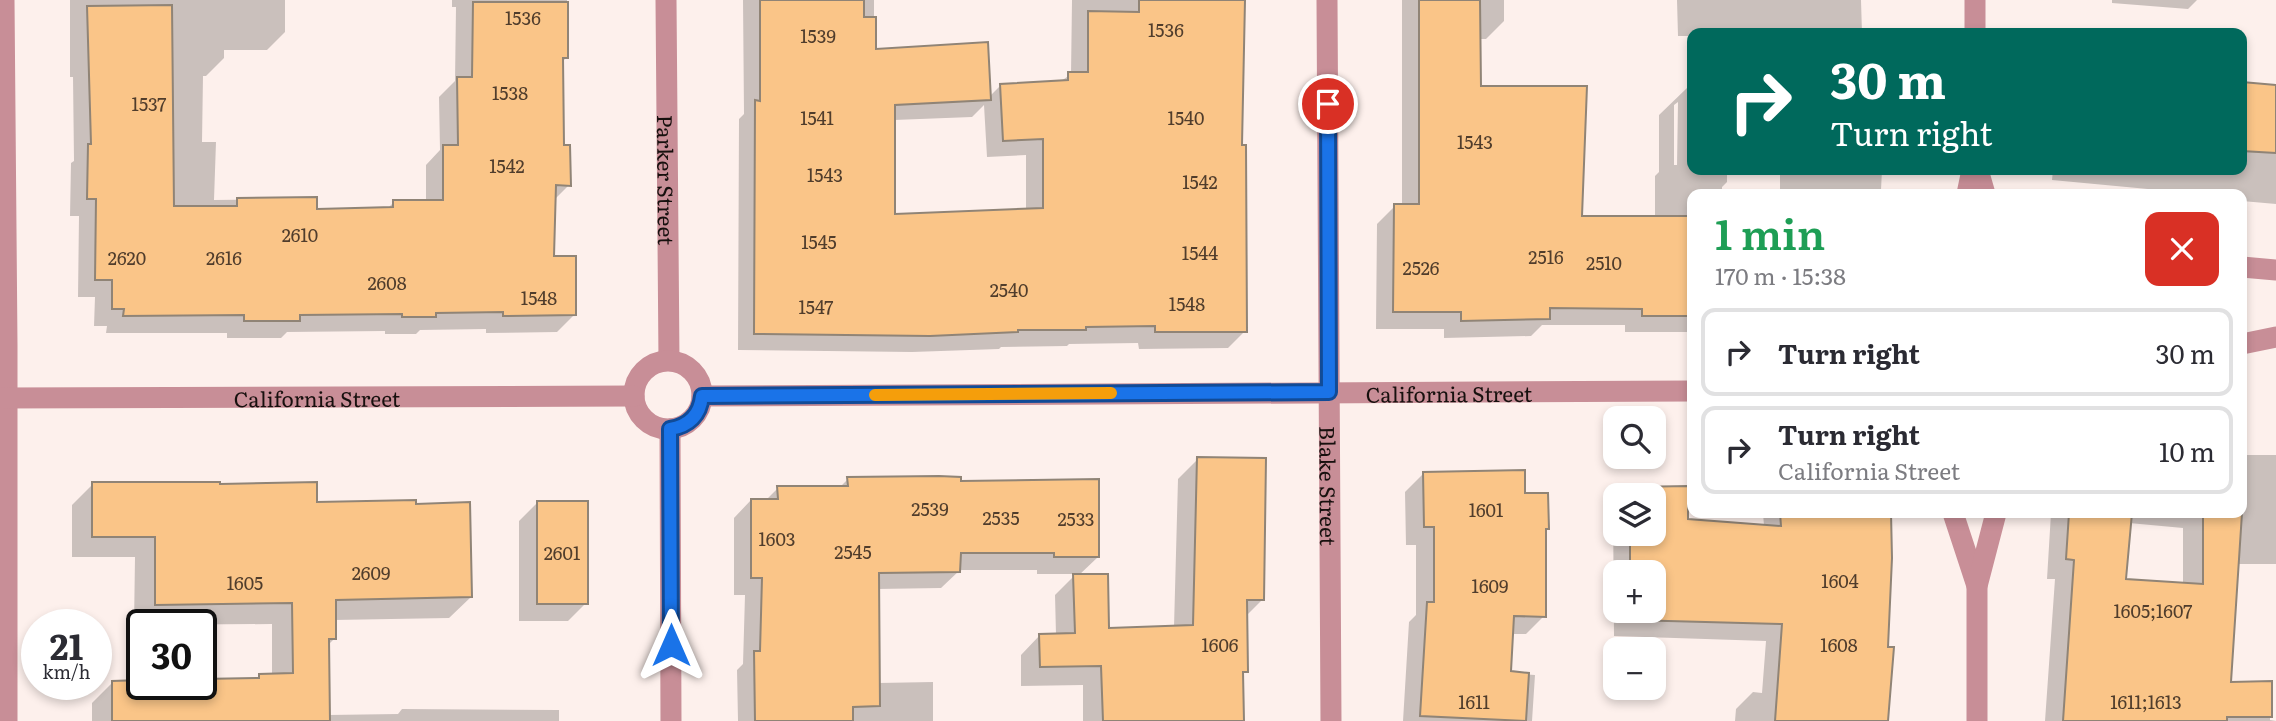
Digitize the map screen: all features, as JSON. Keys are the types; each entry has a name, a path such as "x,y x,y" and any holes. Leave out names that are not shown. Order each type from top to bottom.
{"street":[{"path":"4,0 3,398 7,721"},
{"name":"Parker Street","path":"666,0 669,360"},
{"name":"Blake Street","path":"1327,0 1331,721"},
{"path":"1975,0 1975,28"},
{"path":"2247,267 2276,270"},
{"path":"2247,343 2276,337"},
{"path":"669,360 686,365 693,371 702,387 701,404 693,419 679,428 670,429 649,424 635,407 634,396 637,381 647,368 669,360"},
{"name":"California Street","path":"702,396 1687,391"},
{"name":"California Street","path":"3,398 634,396"},
{"path":"670,429 671,721"},
{"path":"1953,518 1977,586"},
{"path":"1977,721 1977,586 1995,518"}],"building":[{"path":"760,0 864,0 864,17 876,17 876,49 988,42 991,100 895,105 895,214 1043,208 1043,139 1003,141 1000,84 1068,80 1068,72 1088,72 1088,11 1139,12 1139,0 1245,0 1242,145 1246,145 1247,332 1155,332 1155,326 930,336 754,334 755,100 760,101"},
{"path":"1419,0 1480,0 1481,86 1587,86 1582,216 1687,216 1687,316 1642,316 1642,309 1550,308 1550,319 1461,321 1461,312 1393,312 1394,204 1419,204"},
{"path":"473,2 568,2 568,58 563,58 564,145 570,145 571,186 556,185 554,256 576,256 576,315 503,316 503,312 436,313 436,317 402,317 402,314 300,315 300,321 244,321 244,315 123,316 124,309 112,309 112,280 95,280 96,199 87,199 88,144 91,144 87,6 172,5 174,206 237,206 237,198 317,197 317,209 393,207 393,200 443,200 443,145 458,145 457,77 472,77"},
{"path":"2247,82 2276,85 2276,153 2247,151"},
{"path":"1197,457 1266,458 1264,600 1247,600 1248,672 1243,672 1244,721 1103,721 1101,666 1040,667 1039,634 1075,633 1073,574 1108,574 1109,628 1193,625"},
{"path":"1525,470 1525,493 1548,493 1549,529 1546,529 1546,617 1514,616 1511,671 1529,673 1526,721 1420,716 1427,602 1434,602 1434,527 1424,527 1423,472"},
{"path":"847,477 961,477 961,481 1099,479 1099,557 1054,557 1054,553 961,553 960,572 879,573 880,706 853,707 853,721 755,721 754,651 760,651 762,578 751,578 751,499 778,499 777,486 848,486"},
{"path":"92,482 317,482 317,502 470,502 472,597 336,600 336,639 329,639 330,721 112,721 112,681 126,681 126,700 217,700 217,679 259,678 259,674 293,673 292,603 155,605 155,537 92,537"},
{"path":"1666,486 1687,486 1688,519 1781,526 1780,518 1891,518 1888,647 1894,647 1888,721 1775,721 1782,624 1666,621 1666,560 1630,560 1630,546 1666,546"},
{"path":"537,501 588,501 588,604 537,604"},
{"path":"2069,518 2132,518 2126,579 2203,584 2203,518 2242,518 2231,682 2272,681 2272,717 2227,717 2227,721 2063,721 2074,560 2066,559"}],"slow traffic":[{"path":"875,395 1111,393"}],"route":[{"path":"671,645 670,429 679,428 693,419 698,412 702,396 1329,392 1328,104"}]}
